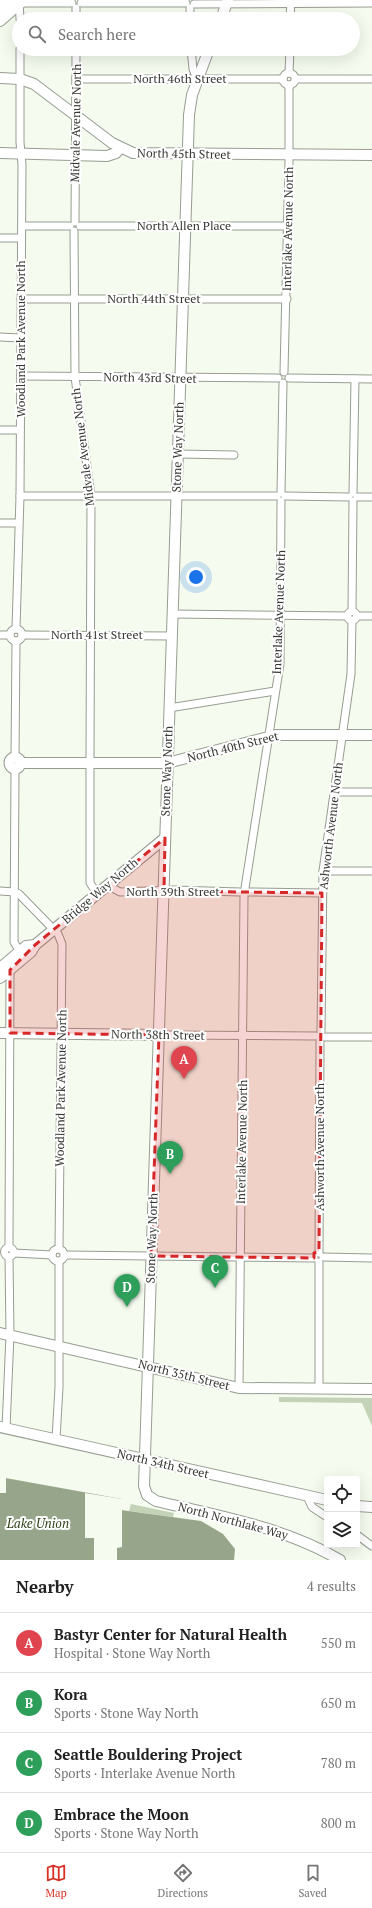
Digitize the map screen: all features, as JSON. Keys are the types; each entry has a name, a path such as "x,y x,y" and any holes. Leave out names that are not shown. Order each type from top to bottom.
{"main road":[{"path":"0,10 21,1"},
{"path":"0,21 21,1"},
{"path":"223,12 227,2"},
{"name":"Stone Way North","path":"147,1495 144,1486 144,1460 190,103 197,79 206,56"},
{"path":"0,78 20,79 34,84 120,148"},
{"name":"North 45th Street","path":"0,153 75,154 80,156 101,156 114,154 120,148 140,154 372,155"},
{"name":"North 40th Street","path":"12,763 167,763 270,736 372,735"},
{"name":"Bridge Way North","path":"0,978 31,952 35,945 165,838"},
{"name":"Bridge Way North","path":"0,968 26,946 35,945"},
{"name":"North 38th Street","path":"5,1033 159,1035"},
{"name":"North 35th Street","path":"5,1334 239,1388 372,1389"},
{"name":"North 34th Street","path":"3,1428 324,1499"},
{"name":"North Northlake Way","path":"147,1495 156,1501 280,1532 312,1545 340,1560"},
{"path":"360,1506 372,1507"}],"street":[{"path":"20,12 21,1"},
{"path":"0,3 21,1 76,3 372,3"},
{"path":"290,12 291,2"},
{"name":"Woodland Park Avenue North","path":"16,629 20,496 21,376 22,226 20,56"},
{"name":"Midvale Avenue North","path":"76,56 74,299 75,377 91,496 90,883 97,893"},
{"path":"192,56 193,69 197,79"},
{"path":"289,73 290,56"},
{"path":"289,73 294,74 296,79 294,84 289,85 284,83 283,78 285,74 289,73"},
{"name":"North 46th Street","path":"76,78 283,78"},
{"path":"296,79 372,79"},
{"name":"Interlake Avenue North","path":"287,375 289,85"},
{"name":"North Allen Place","path":"22,226 288,226"},
{"path":"0,238 21,238"},
{"name":"North 44th Street","path":"21,299 287,299"},
{"path":"0,338 21,338"},
{"path":"280,381 287,383 287,375 372,379"},
{"name":"North 43rd Street","path":"21,376 280,381"},
{"name":"Ashworth Avenue North","path":"319,1389 322,892 323,871 351,674 355,379"},
{"name":"Interlake Avenue North","path":"239,1388 244,892 270,736 280,664 280,381"},
{"path":"0,430 20,430"},
{"path":"178,454 234,455"},
{"path":"20,496 372,497"},
{"path":"0,523 18,523"},
{"path":"172,614 372,616"},
{"path":"10,635 12,630 16,629 20,631 22,635 21,638 16,641"},
{"path":"0,635 10,635"},
{"path":"10,635 12,640 16,641"},
{"name":"North 41st Street","path":"22,635 172,636"},
{"path":"16,641 12,763 15,892 14,942 20,952"},
{"path":"169,708 276,691"},
{"path":"335,792 372,792"},
{"path":"323,871 372,871"},
{"name":"North 39th Street","path":"107,885 120,892 322,892"},
{"path":"0,892 15,892 54,929"},
{"name":"Woodland Park Avenue North","path":"54,929 62,944 59,1249"},
{"path":"3,1428 7,1252 5,1033 10,970"},
{"name":"North 38th Street","path":"159,1035 372,1037"},
{"path":"52,1255 53,1251 59,1249 63,1251 65,1255"},
{"path":"7,1252 52,1255"},
{"path":"52,1255 54,1260 59,1262"},
{"path":"65,1255 372,1258"},
{"path":"59,1262 64,1259 65,1255"},
{"path":"56,1439 59,1346 59,1262"},
{"path":"307,1496 312,1507 324,1515"},
{"path":"360,1537 372,1546"}],"highlighted area":[{"path":"165,838 164,891 322,893 319,1251 314,1253 314,1258 151,1256 159,1035 10,1033 10,970 35,945"}],"shaded area":[{"path":"279,1397 372,1398 372,1426 362,1403 279,1402"},
{"path":"131,1504 174,1513 173,1517 129,1511"}],"water":[{"name":"Lake Union","path":"0,1477 122,1499 121,1510 201,1521 223,1534 235,1549 234,1560 0,1560"}],"pier":[{"path":"0,1475 6,1476 6,1493 0,1493"},
{"path":"85,1493 122,1499 122,1547 117,1548 117,1560 94,1560 94,1538 85,1538"}],"place":[{"name":"Bastyr Center for Natural Health","path":"184,1079"},
{"name":"Kora","path":"170,1174"},
{"name":"Seattle Bouldering Project","path":"215,1288"},
{"name":"Embrace the Moon","path":"127,1307"}]}
